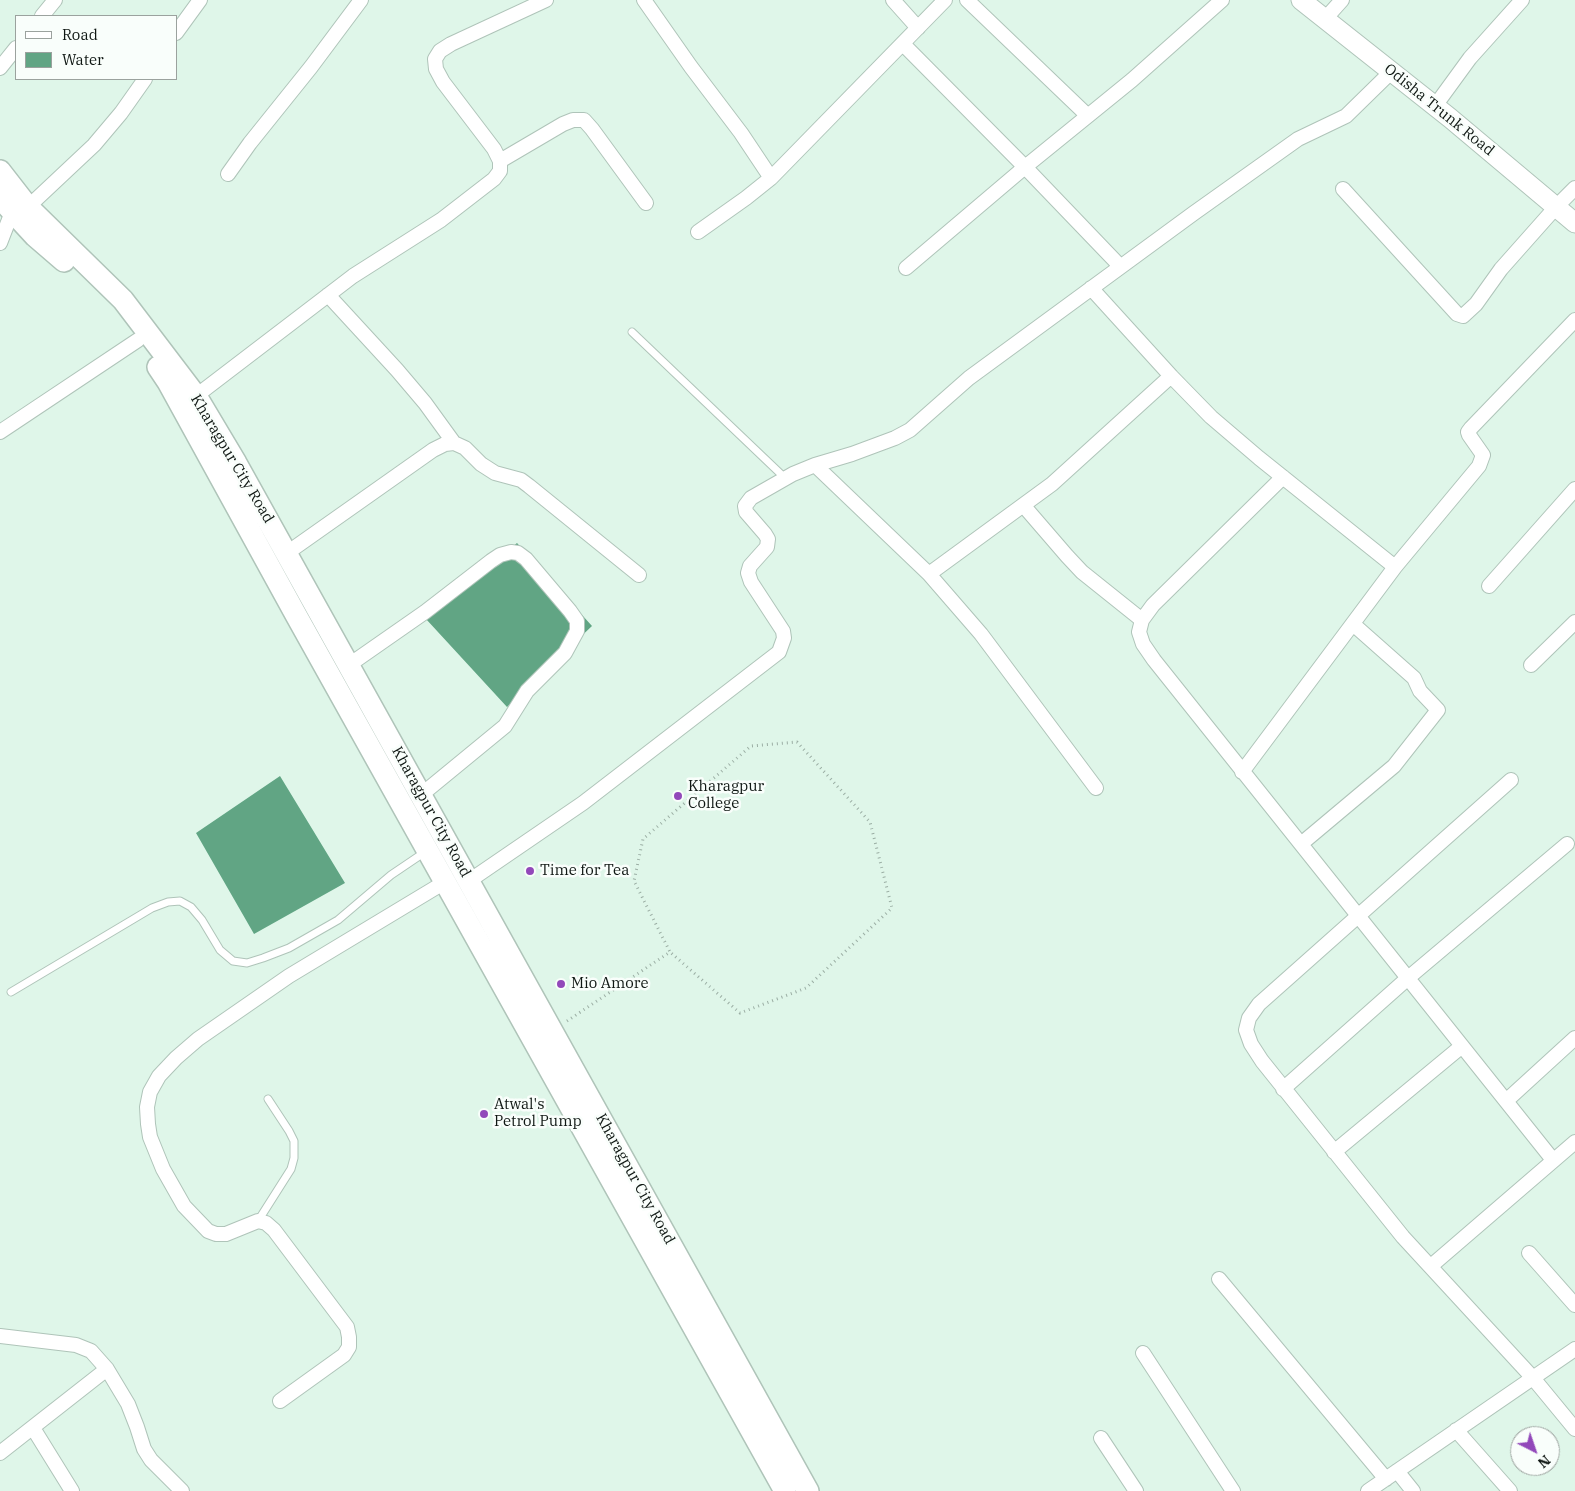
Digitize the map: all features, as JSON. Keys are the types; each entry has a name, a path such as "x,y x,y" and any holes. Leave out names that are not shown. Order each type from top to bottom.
{"main road":[{"name":"Odisha Trunk Road","path":"1301,0 1435,106 1575,223"},
{"name":"Kharagpur City Road","path":"0,171 13,206 123,300 196,396 287,554 808,1491"},
{"path":"13,206 35,236 110,302 168,382 785,1491"}],"street":[{"path":"43,15 55,0"},
{"path":"178,31 200,0"},
{"path":"228,174 361,0"},
{"path":"196,396 352,276 441,220 494,179 500,170 500,161 494,149 443,82 436,69 435,59 440,51 451,44 546,0"},
{"path":"644,0 772,178"},
{"path":"893,0 918,28"},
{"path":"698,232 772,178 945,0"},
{"path":"968,0 1088,116"},
{"path":"906,268 1025,167 1132,80 1222,0"},
{"path":"1325,19 1342,0"},
{"path":"1435,106 1470,58 1522,0"},
{"path":"903,44 1120,266"},
{"path":"0,68 15,49"},
{"path":"469,881 583,803 778,652 784,638 784,631 750,582 748,573 750,566 767,547 768,539 746,512 745,506 751,498 786,478 815,465 860,451 895,438 910,430 969,378 1120,266 1298,140 1346,116 1391,72"},
{"path":"0,243 13,206 94,145 121,113 144,80"},
{"path":"500,161 563,124 573,120 584,120 646,203"},
{"path":"1343,189 1450,307 1457,314 1463,316 1476,304 1500,268 1575,188"},
{"path":"1091,288 1211,417 1395,567"},
{"path":"328,295 397,370 425,403 454,443 464,448 481,464 496,473 521,480 639,575"},
{"path":"1242,772 1395,567 1478,466 1483,455 1468,432 1575,320"},
{"path":"0,432 138,340"},
{"path":"929,574 1052,484 1171,376"},
{"path":"287,554 433,450 444,444 454,443"},
{"path":"815,465 929,574 981,634 1096,788"},
{"path":"1283,477 1153,605 1142,620 1139,632 1143,644 1242,772 1553,1160"},
{"path":"1489,586 1575,488"},
{"path":"1023,505 1082,572 1142,620"},
{"path":"349,665 425,612 491,561 500,555 511,552 518,553 526,559 577,621 577,631 569,647 527,691 505,726 421,795"},
{"path":"1531,665 1575,622"},
{"path":"1301,844 1394,766 1438,712 1437,707 1420,691 1414,678 1353,624"},
{"path":"1511,780 1260,1004 1249,1018 1246,1030 1251,1044 1284,1089 1403,1237 1533,1378 1575,1429"},
{"path":"1284,1089 1408,978 1566,844"},
{"path":"280,1401 344,1355 349,1347 347,1327 274,1230 266,1223 258,1221 226,1234 216,1234 208,1231 184,1206 163,1169 150,1137 147,1107 150,1092 159,1076 198,1039 289,976 445,882"},
{"path":"1506,1101 1575,1038"},
{"path":"1334,1152 1462,1046"},
{"path":"1430,1266 1575,1142"},
{"path":"1529,1253 1575,1305"},
{"path":"1219,1279 1386,1479"},
{"path":"0,1336 76,1345 90,1351 108,1369 128,1404 144,1449 151,1460 182,1491"},
{"path":"1368,1491 1575,1349"},
{"path":"1143,1353 1233,1491"},
{"path":"0,1453 108,1369"},
{"path":"34,1428 72,1491"},
{"path":"1456,1430 1510,1491"},
{"path":"1101,1438 1136,1491"},
{"path":"1397,1471 1413,1491"}],"lane":[{"path":"632,332 786,478"},
{"path":"11,992 152,908 168,902 180,901 191,907 202,920 220,950 233,961 247,963 263,958 289,948 338,920 391,875 428,850"},
{"path":"258,1221 291,1169 294,1158 294,1141 268,1099"}],"path":[{"path":"796,742 870,822 892,908 806,988 740,1013 670,952 634,881 643,839 751,746 796,742"},
{"path":"552,1031 670,952"}],"water":[{"path":"517,543 592,626 507,707 426,619"},
{"path":"280,776 345,883 254,934 196,833"}],"place":[{"name":"Kharagpur College","path":"678,796"},
{"name":"Time for Tea","path":"530,871"},
{"name":"Mio Amore","path":"561,984"},
{"name":"Atwal's Petrol Pump","path":"484,1114"}]}
